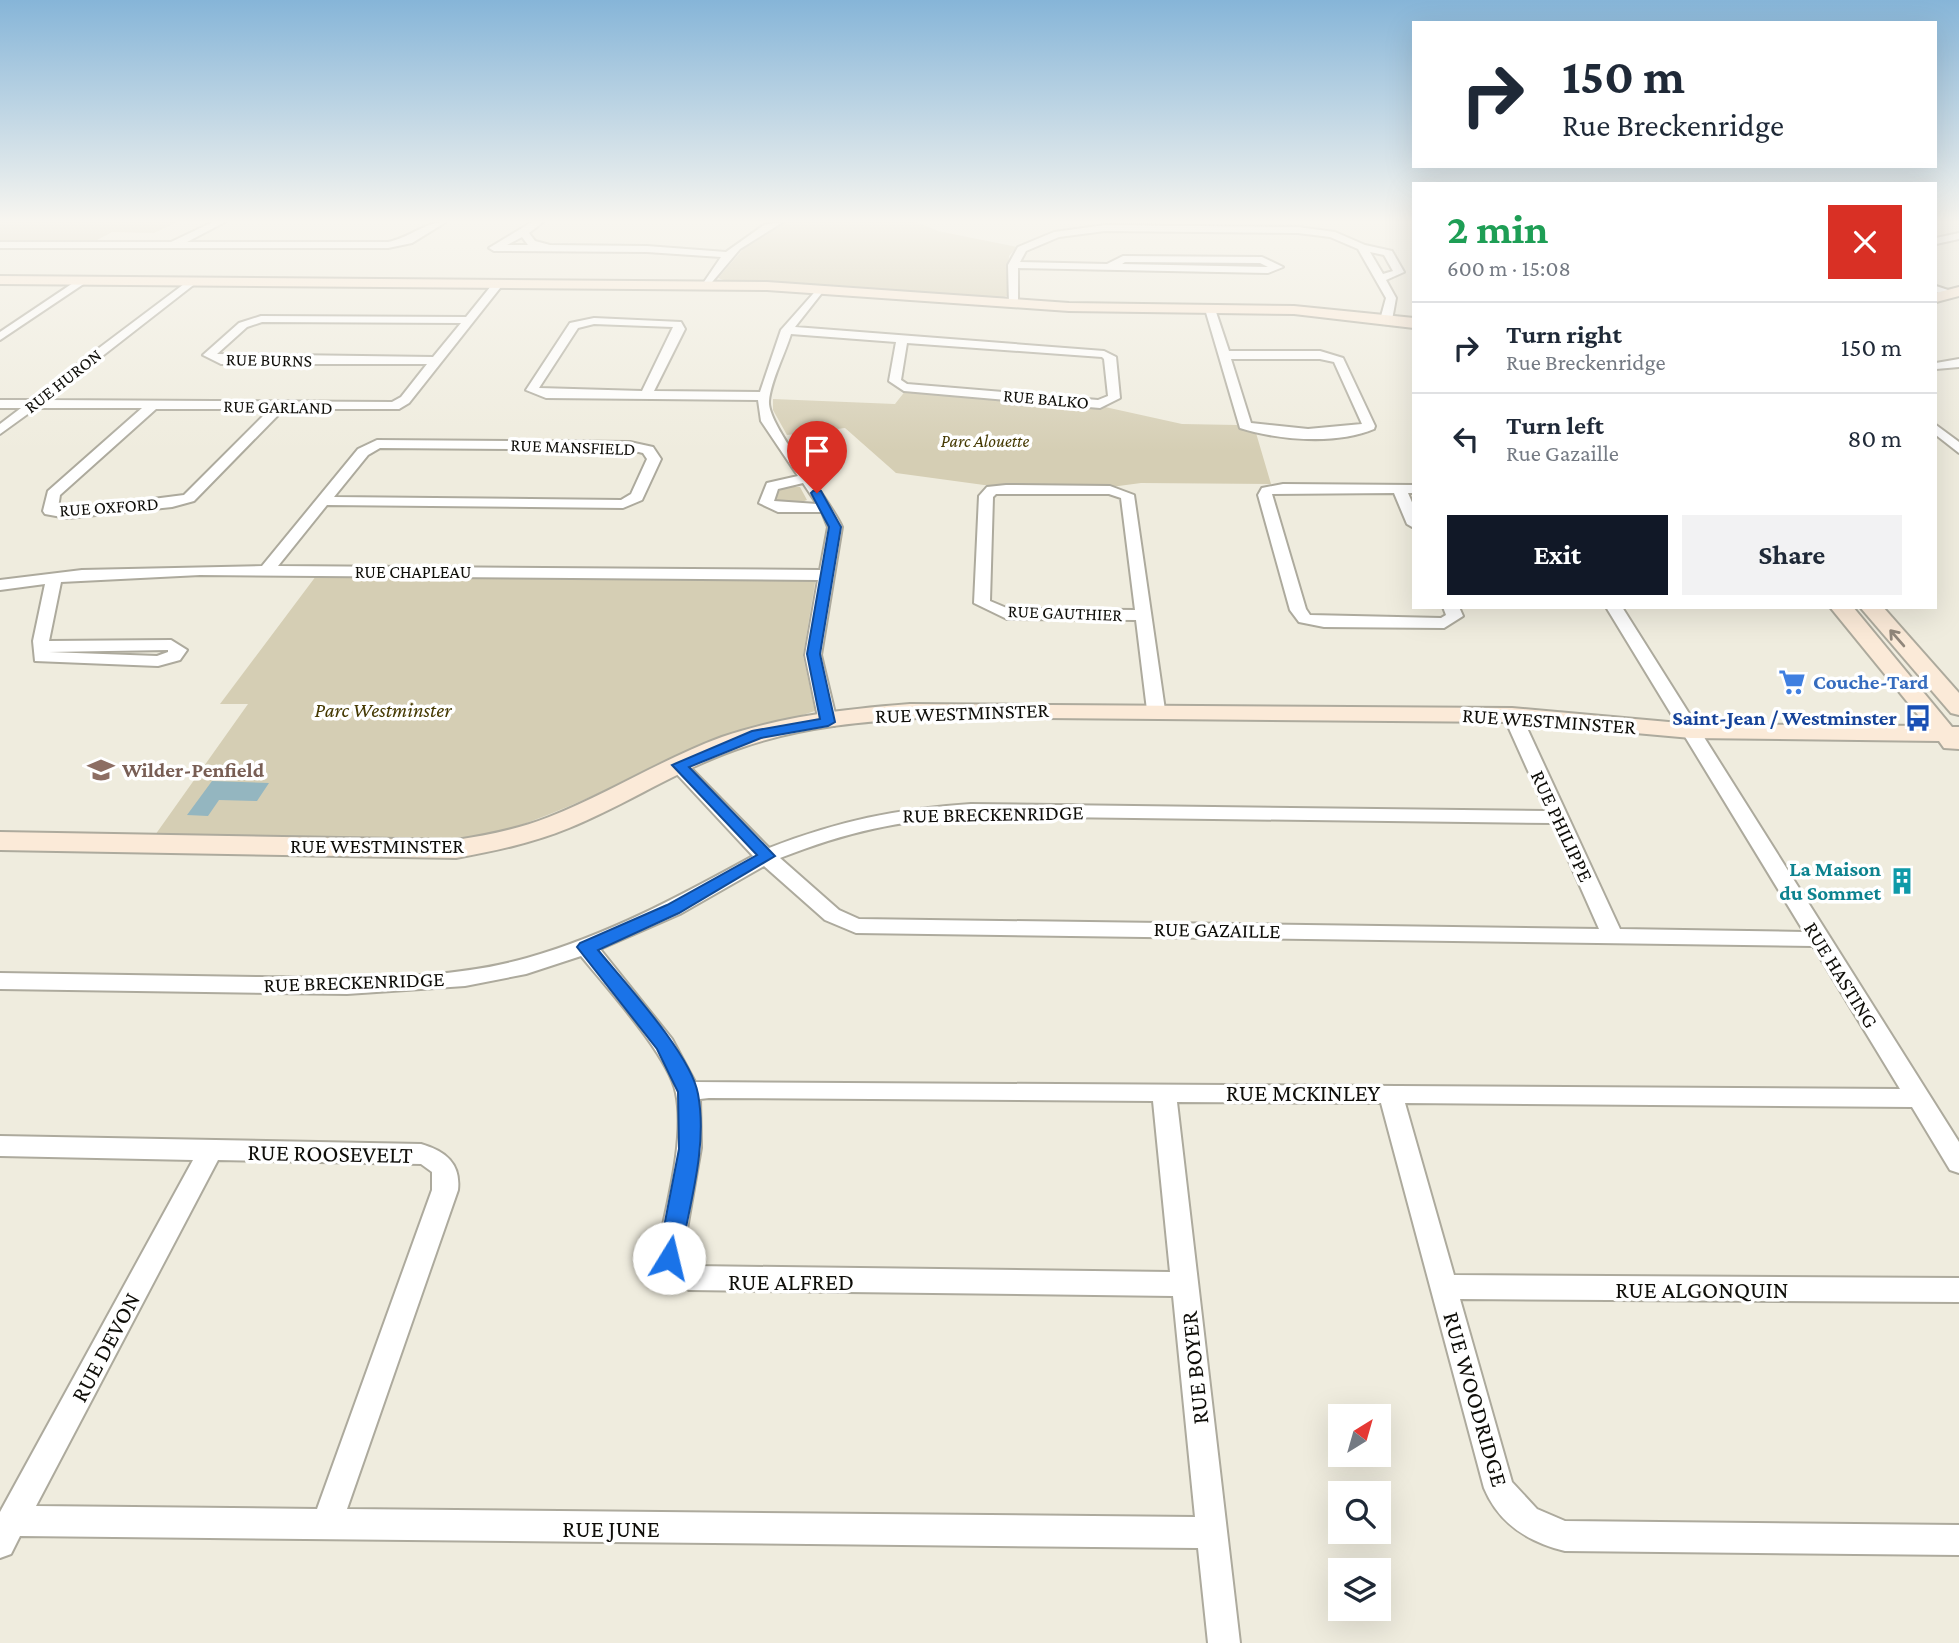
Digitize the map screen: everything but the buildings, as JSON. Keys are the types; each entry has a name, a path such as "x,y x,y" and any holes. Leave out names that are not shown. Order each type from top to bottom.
{"street":[{"path":"0,337 57,299"},
{"name":"RUE HURON","path":"0,430 169,299"},
{"name":"RUE GARLAND","path":"0,404 395,406 405,400 486,299"},
{"path":"812,299 787,330 765,396 763,411 766,421 827,508 835,531 813,654 828,722"},
{"path":"953,299 1069,307 1294,310 1412,323"},
{"path":"1013,299 1013,303"},
{"path":"1386,320 1390,299"},
{"path":"1210,309 1243,422 1250,428 1354,432 1369,426 1339,360 1320,355 1224,355"},
{"path":"9,317 30,317"},
{"name":"RUE BURNS","path":"436,361 221,360 209,355 243,325 261,319 468,320"},
{"path":"647,394 679,328 674,323 594,321 574,325 532,390 540,394 765,396"},
{"name":"RUE BALKO","path":"787,330 1104,354 1110,357 1114,398 1100,404 904,387 895,381 902,340"},
{"path":"1937,366 1959,363"},
{"name":"RUE OXFORD","path":"152,406 54,494 50,511 67,514 172,503 189,498 279,407"},
{"path":"1937,430 1959,449"},
{"name":"RUE MANSFIELD","path":"267,570 363,452 377,444 630,446 648,450 653,456 637,497 623,504 324,501"},
{"path":"807,478 772,486 766,503 778,508 827,508"},
{"path":"1412,515 1406,489 1283,488 1267,491 1265,499 1300,614 1324,622 1437,623 1454,619 1452,609"},
{"name":"RUE GAUTHIER","path":"1144,615 1007,614 982,603 989,493 1006,489 1111,490 1127,495 1144,615 1156,710"},
{"name":"RUE CHAPLEAU","path":"0,585 153,571 826,575"},
{"path":"41,646 171,645 179,650 174,656 158,661 52,660 41,657 41,646 54,578"},
{"name":"RUE HASTING","path":"1616,609 1959,1163"},
{"path":"1843,609 1955,739"},
{"path":"1873,609 1959,708"},
{"name":"RUE WESTMINSTER","path":"0,841 456,849 539,830 679,765 757,734 828,722 941,709 1512,715 1691,732 1955,739"},
{"name":"RUE PHILIPPE","path":"1512,715 1613,936"},
{"name":"RUE GAZAILLE","path":"679,765 767,856 832,915 856,926 1818,939"},
{"name":"RUE BRECKENRIDGE","path":"0,981 394,985 494,973 586,947 673,909 767,856 851,824 937,811 1557,817"},
{"name":"RUE ALFRED","path":"586,947 664,1045 688,1092 689,1149 669,1258 673,1266 689,1278 1185,1284"},
{"name":"RUE MCKINLEY","path":"688,1092 709,1089 1918,1098"},
{"name":"RUE BOYER","path":"1164,1092 1224,1643"},
{"name":"RUE WOODRIDGE","path":"1390,1093 1499,1488 1507,1503 1535,1527 1565,1536 1959,1540"},
{"name":"RUE ROOSEVELT","path":"0,1146 421,1154 433,1157 443,1165 447,1177 326,1526"},
{"name":"RUE DEVON","path":"6,1532 211,1150"},
{"name":"RUE ALGONQUIN","path":"1444,1287 1959,1290"},
{"name":"RUE JUNE","path":"6,1532 326,1526 1211,1533"}],"green space":[{"name":"Parc Alouette","path":"906,390 1105,407 1182,424 1237,425 1256,433 1271,484 1141,483 1111,487 984,485 896,473 845,428 787,435 773,410 773,399 895,404"},
{"path":"785,486 800,487 807,500 799,503 776,501 777,491"},
{"name":"Parc Westminster","path":"316,576 816,577 803,656 815,711 691,753 533,820 475,839 445,845 153,838 248,704 220,704"}],"water":[{"path":"212,781 269,783 257,801 219,800 208,816 187,815"}],"place":[{"name":"Couche-Tard","path":"1792,682"},
{"name":"Saint-Jean / Westminster","path":"1918,718"},
{"name":"Wilder-Penfield","path":"101,770"},
{"name":"La Maison du Sommet","path":"1902,881"}],"route":[{"path":"669,1258 689,1149 688,1092 673,1058 664,1045 586,947 673,909 767,856 754,846 679,765 757,734 828,722 813,654 835,527 831,514 817,493"}]}
